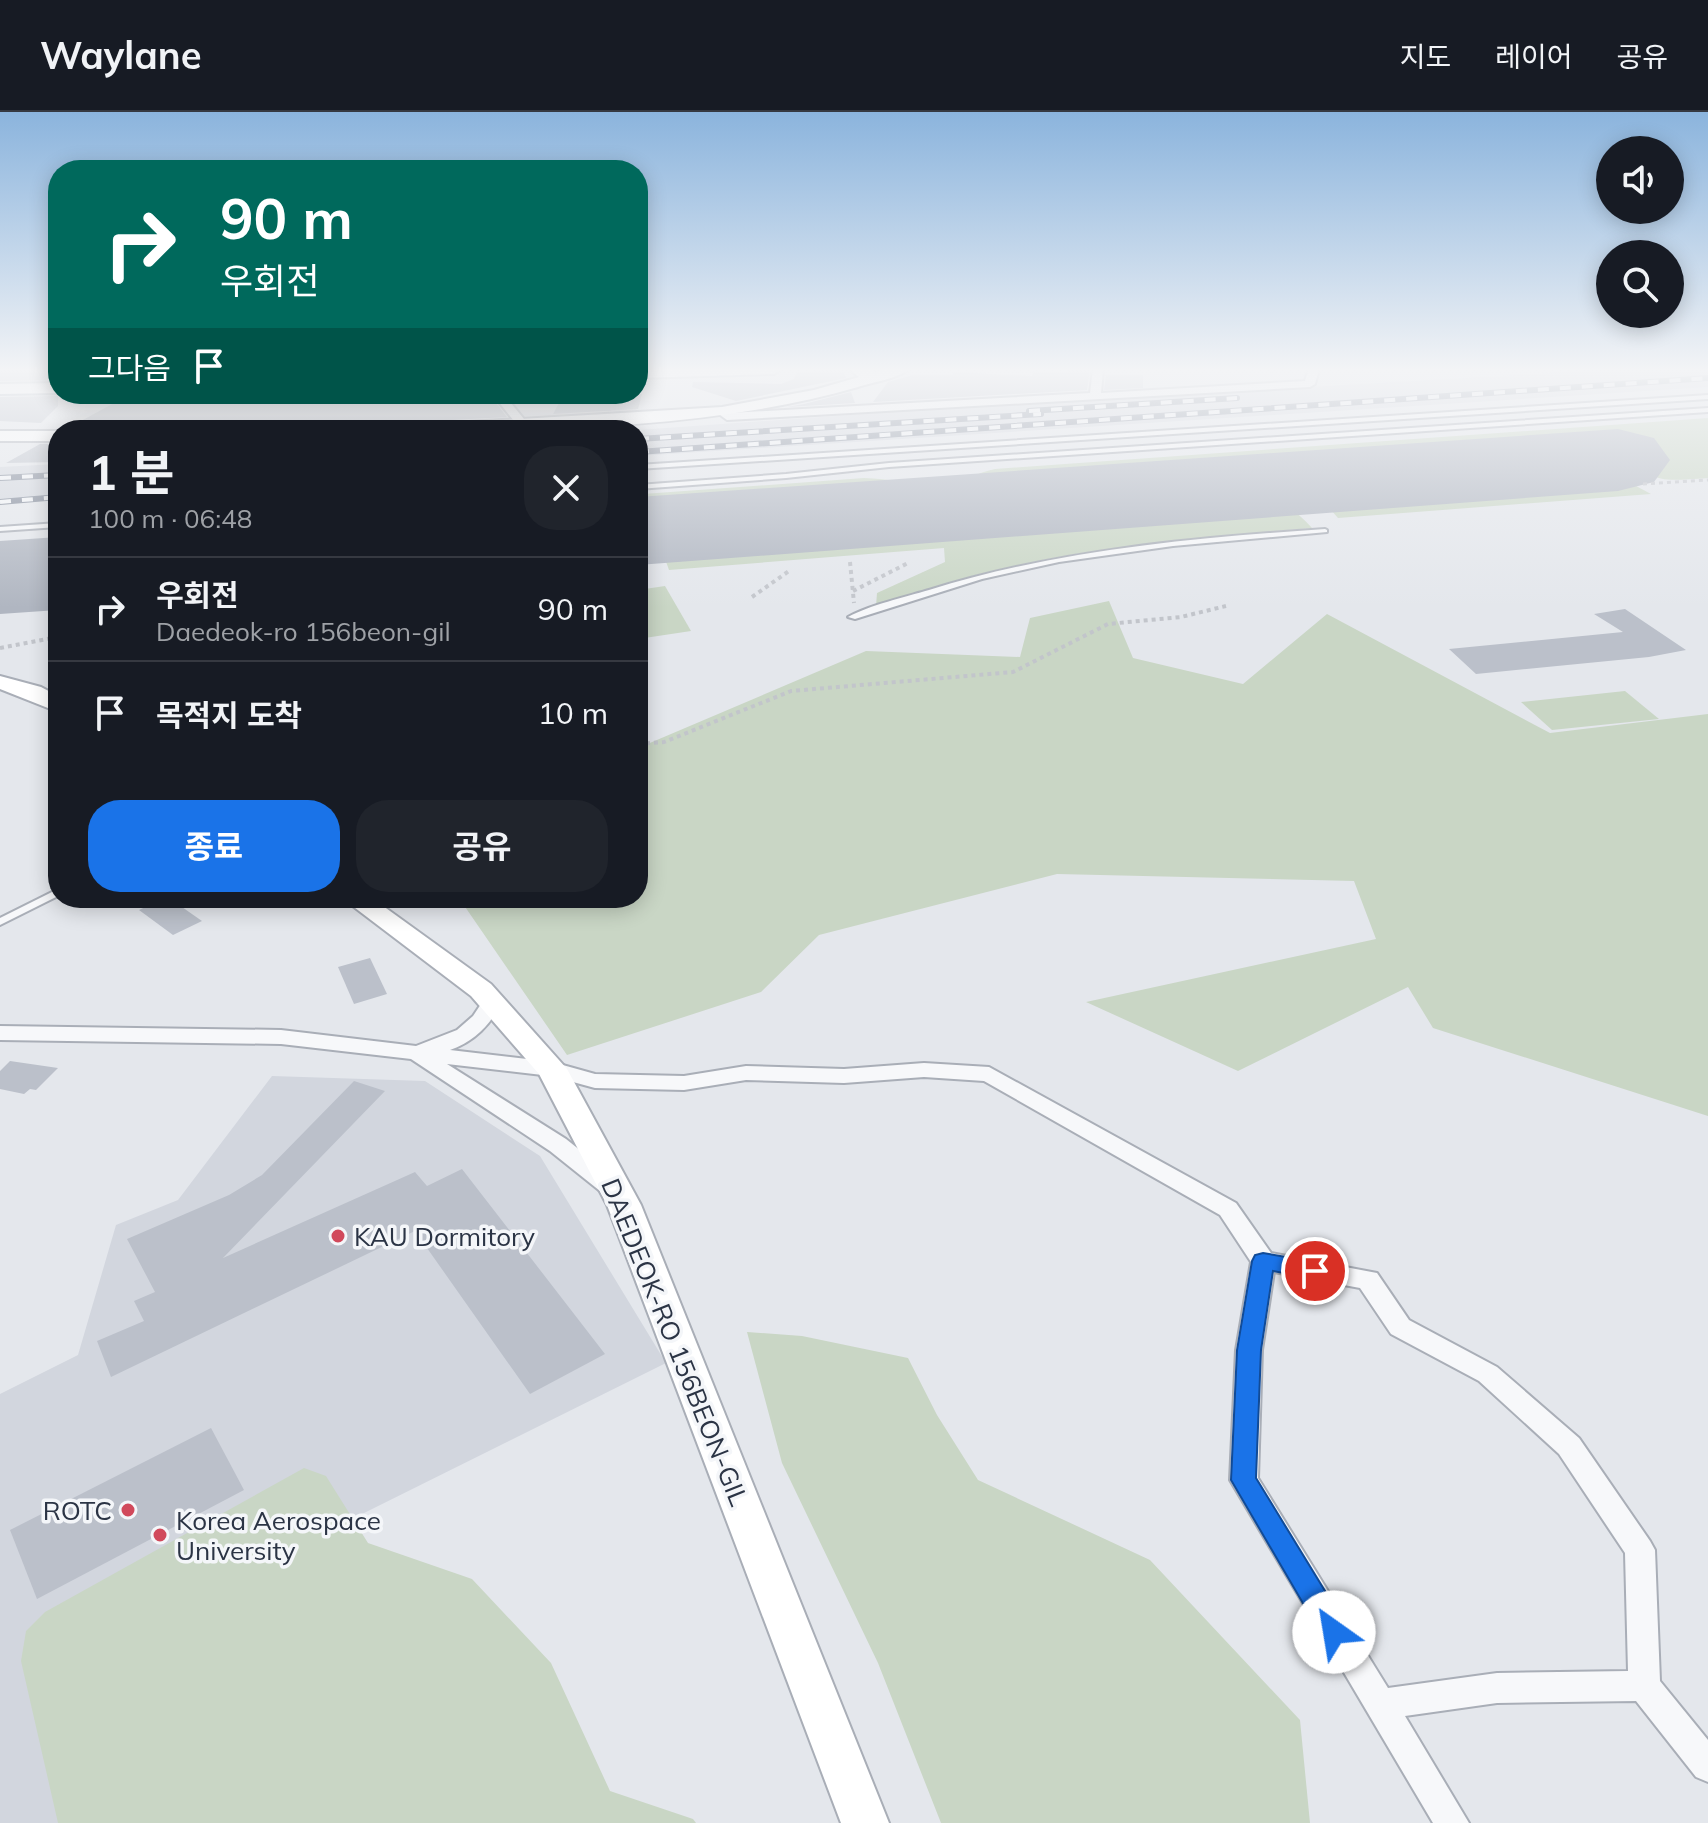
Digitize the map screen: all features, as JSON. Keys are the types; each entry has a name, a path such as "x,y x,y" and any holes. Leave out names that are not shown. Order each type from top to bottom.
{"street":[{"path":"0,682 48,700"},
{"name":"DAEDEOK-RO 156BEON-GIL","path":"369,908 481,990 552,1069 618,1193 865,1823"},
{"path":"413,1052 442,1046 465,1036 484,1020 492,1002"},
{"path":"0,1033 281,1037 552,1069 595,1081 684,1083 746,1073 844,1076 924,1070 989,1074 1228,1209 1263,1261 1249,1350 1244,1480 1452,1823"},
{"path":"413,1052 558,1145 618,1193"},
{"path":"1263,1261 1368,1280 1400,1327 1488,1374 1569,1446 1640,1550 1644,1686 1708,1766"},
{"path":"1379,1704 1497,1688 1644,1686"}],"lane":[{"path":"648,466 915,449"},
{"path":"648,486 889,465 1130,449"},
{"path":"0,527 48,524"},
{"path":"854,616 1023,567 1104,553 1325,531"},
{"path":"0,922 48,897"}],"path":[{"path":"1643,484 1708,480"},
{"path":"850,562 854,616"},
{"path":"853,591 910,562"},
{"path":"752,597 789,571"},
{"path":"648,743 664,742 791,691 1013,672 1108,624 1181,617 1226,606"},
{"path":"0,648 48,639"}],"shaded area":[{"path":"648,449 749,449 648,455"},
{"path":"48,465 48,499 0,503 0,467"},
{"name":"Korea Aerospace University","path":"272,1076 425,1081 540,1156 666,1363 36,1676 70,1823 0,1823 0,1394 78,1355 116,1225 178,1200"}],"green space":[{"path":"1277,449 1708,449 1708,478 1658,478 1615,452 648,522 648,494 864,478 946,483 995,469"},
{"path":"1584,473 1623,479 1651,494 1338,518 1324,502 1335,492 1345,490"},
{"path":"1244,497 1282,504 1312,528 1152,543 1071,555 977,575 876,606 877,593 945,562 944,548 669,570 664,556 648,557 648,541"},
{"path":"48,586 48,600 0,603 0,589"},
{"path":"665,586 691,631 648,637 648,589"},
{"path":"1109,601 1133,658 1243,684 1327,614 1550,733 1708,714 1708,1116 1433,1028 1408,987 1238,1071 1086,1002 1376,939 1354,881 1057,874 819,935 761,992 567,1055 466,908 648,908 648,744 866,651 1020,657 1030,618"},
{"path":"1625,691 1659,719 1552,730 1521,702"},
{"path":"747,1332 802,1336 908,1358 937,1415 978,1480 1150,1560 1300,1720 1310,1823 941,1823 878,1663 782,1463"},
{"path":"304,1468 326,1476 368,1543 472,1579 551,1663 610,1791 693,1819 696,1823 58,1823 21,1661 26,1631 45,1612"}],"building":[{"path":"31,449 48,449 48,462 6,463"},
{"path":"1625,609 1686,650 1649,657 1476,674 1449,649 1623,632 1594,614"},
{"path":"183,908 202,921 173,935 139,910"},
{"path":"370,958 387,994 354,1004 338,967"},
{"path":"10,1061 58,1068 36,1090 30,1089 24,1094 0,1089 0,1071"},
{"name":"KAU Dormitory","path":"354,1081 385,1091 223,1258 415,1172 427,1186 462,1169 605,1354 530,1394 415,1231 111,1377 97,1341 144,1321 134,1301 155,1292 127,1239 229,1195 262,1175"},
{"name":"ROTC","path":"211,1428 244,1490 37,1599 10,1530"}],"taxiway":[{"path":"0,555 48,552"}],"runway":[{"path":"648,530 1618,460"},
{"path":"0,578 48,575"}],"railway":[{"path":"648,451 684,449"},
{"path":"0,478 48,476"},
{"path":"0,502 48,498"}],"place":[{"name":"KAU Dormitory","path":"338,1236"},
{"name":"ROTC","path":"128,1510"},
{"name":"Korea Aerospace University","path":"160,1535"}],"route":[{"path":"1315,1271 1263,1261 1249,1350 1244,1480 1334,1632"}]}
